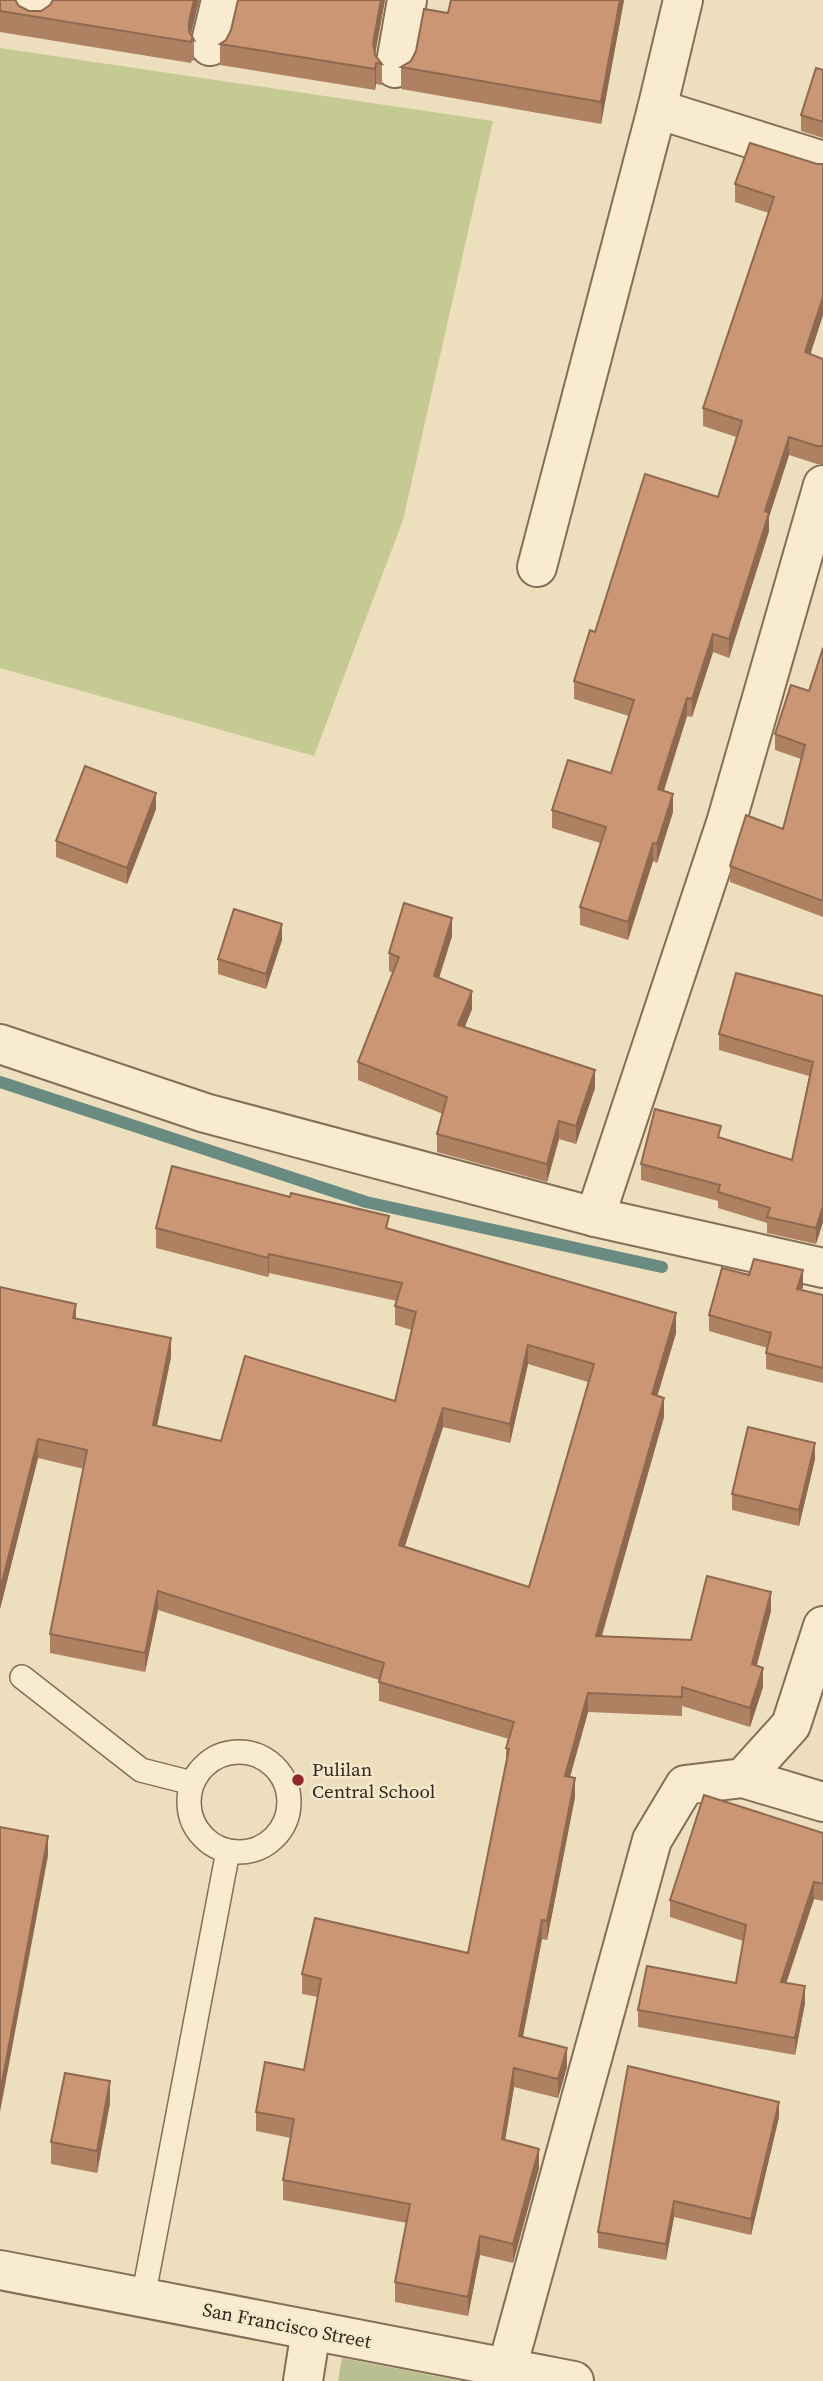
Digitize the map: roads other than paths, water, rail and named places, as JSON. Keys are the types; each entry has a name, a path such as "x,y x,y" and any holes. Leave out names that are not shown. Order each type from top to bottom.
{"street":[{"path":"210,46 221,0"},
{"path":"395,68 407,0"},
{"path":"537,567 683,0"},
{"path":"657,109 823,161"},
{"path":"595,1217 726,822 823,485"},
{"path":"0,1044 205,1113 595,1217 823,1268"},
{"path":"743,1778 791,1725 823,1626"},
{"path":"507,2368 652,1840 685,1785 743,1778 823,1802"},
{"name":"San Francisco Street","path":"0,2270 574,2381"},
{"path":"303,2381 311,2330"}],"lane":[{"path":"22,1677 141,1770 192,1783"},
{"path":"239,1751 259,1755 275,1765 286,1781 290,1800 287,1819 277,1836 262,1847 245,1852 228,1851 211,1843 198,1831 190,1816 188,1798 192,1783 200,1770 211,1760 225,1753 239,1751"},
{"path":"143,2298 228,1851"}],"waterway":[{"path":"0,1082 366,1202 662,1267"}],"place":[{"name":"Pulilan Central School","path":"298,1780"}]}
